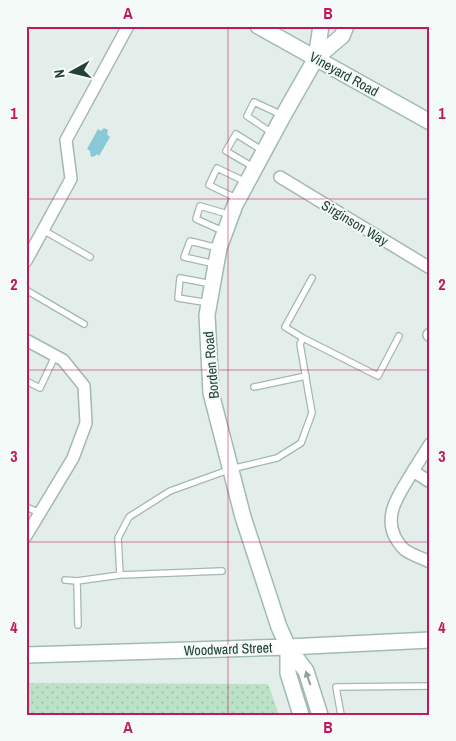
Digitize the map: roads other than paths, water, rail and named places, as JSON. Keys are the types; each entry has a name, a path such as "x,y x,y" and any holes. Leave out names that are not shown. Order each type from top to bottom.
{"main road":[{"name":"Vineyard Road","path":"258,26 430,122"},
{"name":"Borden Road","path":"301,715 288,673 288,647 279,627 243,517 211,392 207,315 215,264 231,215 316,58 322,26"},
{"name":"Borden Road","path":"316,58 342,36 346,26"},
{"name":"Woodward Street","path":"26,655 288,647 430,640"},
{"path":"288,647 306,671 320,715"}],"street":[{"path":"26,260 71,180 66,140 128,26"},
{"name":"Sirginson Way","path":"280,177 430,268"},
{"path":"26,340 63,360 84,386 86,423 72,458 26,536"},
{"path":"430,444 393,506 390,519 392,530 399,544 406,550 430,562"},
{"path":"412,472 430,482"}],"lane":[{"path":"274,134 247,116 254,102 283,116"},
{"path":"255,168 226,151 236,134 264,152"},
{"path":"238,199 209,184 217,168 247,183"},
{"path":"225,232 196,219 200,206 231,215"},
{"path":"43,230 90,257"},
{"path":"215,264 184,257 190,241 219,248"},
{"path":"209,303 178,298 180,278 212,284"},
{"path":"312,278 285,327 378,376 399,336"},
{"path":"26,290 84,324"},
{"path":"120,575 118,538 128,517 170,490 231,469 276,458 301,443 312,412 300,344 303,338"},
{"path":"26,381 40,388 55,356"},
{"path":"254,388 306,376"},
{"path":"26,507 40,513"},
{"path":"66,580 77,582 120,575 222,571"},
{"path":"77,582 78,625"},
{"path":"341,715 336,687 430,686"}],"water":[{"path":"104,128 108,130 107,134 110,137 99,156 97,154 91,157 90,151 87,149 98,129 101,131"}]}
